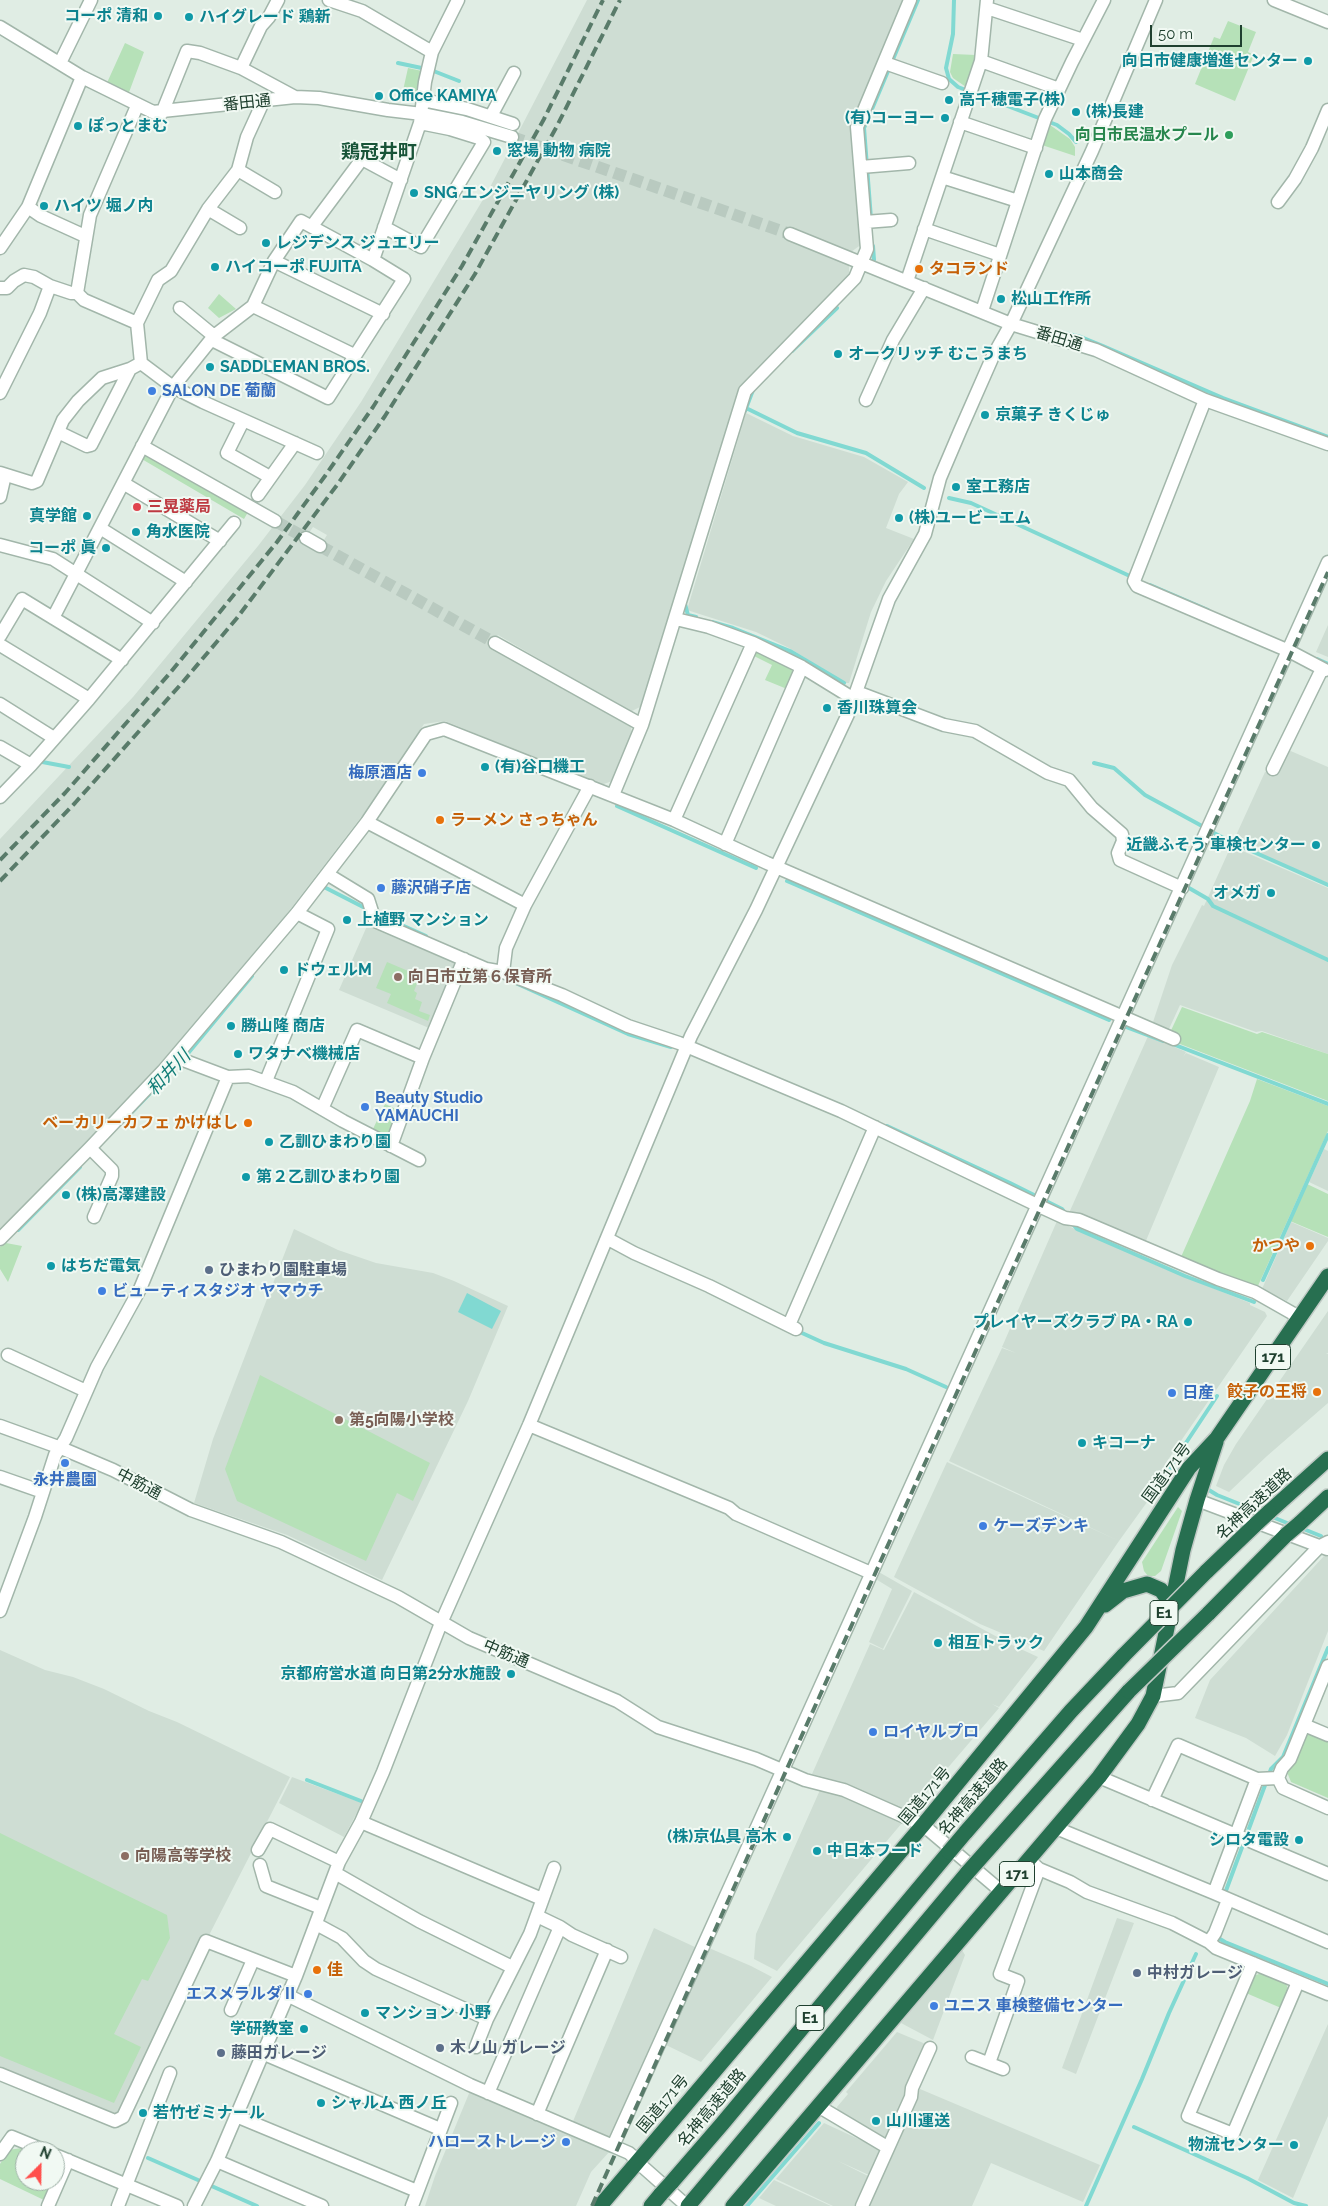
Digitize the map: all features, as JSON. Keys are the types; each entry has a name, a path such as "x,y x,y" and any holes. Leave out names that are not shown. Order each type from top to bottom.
{"highway":[{"name":"国道171号","path":"600,2206 923,1825 1086,1627 1185,1474 1217,1438 1299,1317 1327,1280"},
{"name":"国道171号","path":"733,2206 1002,1892 1034,1864 1056,1828 1099,1777 1138,1724 1152,1696 1172,1605 1201,1490 1217,1438"},
{"name":"名神高速道路","path":"651,2206 722,2124 965,1833 1071,1711 1206,1572 1328,1459"},
{"name":"E1","path":"689,2204 992,1844 1129,1691 1286,1535 1328,1497"},
{"path":"1098,1610 1123,1591 1147,1584 1161,1590 1172,1605"}],"street":[{"path":"60,63 91,0"},
{"path":"240,68 261,26 269,17 278,0"},
{"path":"329,0 363,6 432,52"},
{"path":"373,260 421,118 432,52 458,0"},
{"path":"613,795 642,725 745,391 855,278 867,249 857,127 910,0"},
{"path":"982,311 1045,119 1104,0"},
{"path":"194,2206 217,2161 296,1976 337,1868 361,1822 383,1772 441,1623 529,1424 687,1047 776,867 856,696 889,599 925,534 940,478 992,356 1011,324 1092,151 1156,0"},
{"path":"1274,0 1328,22"},
{"path":"907,281 981,61 987,4 1083,40"},
{"name":"番田通","path":"0,28 82,77 137,106 153,112 295,98 319,98 388,110 421,118 462,122 512,137"},
{"path":"162,112 187,51 200,53 240,68 295,98"},
{"path":"981,61 1059,89"},
{"path":"885,63 942,83"},
{"path":"491,116 514,73"},
{"path":"0,248 28,207 82,77"},
{"path":"423,100 467,109 513,124"},
{"path":"58,432 87,446 91,445 135,366 137,323 158,280 171,272 208,210 238,170 247,137 263,102"},
{"path":"77,293 90,215 101,185 137,106"},
{"path":"1278,202 1295,179 1312,148 1328,110"},
{"path":"384,227 421,247 484,142 479,138 421,118"},
{"path":"960,122 1036,148"},
{"path":"312,226 362,159 401,180"},
{"path":"861,166 909,163"},
{"path":"238,170 275,192"},
{"path":"942,177 1018,201"},
{"path":"28,207 40,216 85,236"},
{"path":"208,210 240,228"},
{"path":"865,222 891,220"},
{"path":"53,618 173,387 213,338 253,306 274,262 301,221 404,279 328,398 213,338 180,308"},
{"path":"924,230 1000,255"},
{"name":"番田通","path":"790,234 1011,324 1096,350 1205,400 1328,444"},
{"path":"274,262 383,314"},
{"path":"0,288 7,288 24,275 34,276 50,286 71,293 77,293 84,300 137,323"},
{"path":"0,393 40,312 50,286"},
{"path":"866,400 893,340 924,288"},
{"path":"253,306 354,355"},
{"path":"0,497 2,474 32,483 37,481 58,432 70,412 90,388 102,378 135,366 243,421 317,453"},
{"path":"70,412 79,389"},
{"path":"1205,400 1135,578 1137,586 1291,648 1324,669 1273,769"},
{"path":"243,421 227,452 270,477"},
{"path":"258,495 295,443"},
{"path":"142,446 275,521"},
{"path":"123,483 220,541"},
{"path":"0,797 89,699 234,523"},
{"path":"100,528 186,582"},
{"path":"306,538 320,546"},
{"path":"0,545 53,559 153,623"},
{"path":"613,2146 1291,648 1328,562"},
{"path":"0,636 22,599 122,660"},
{"path":"676,619 710,627 753,643 856,696 944,725 975,731 1048,773 1069,780 1092,808 1122,834 1123,841 1118,853 1120,860 1182,888"},
{"path":"495,643 642,725"},
{"path":"674,820 753,643"},
{"path":"0,645 89,699"},
{"path":"725,844 802,667"},
{"path":"0,704 54,738"},
{"path":"0,1239 90,1148 175,1056 297,913 367,822 426,734 444,729 674,820 776,867 1174,1039"},
{"path":"0,748 31,765"},
{"path":"497,971 525,905 590,786"},
{"path":"367,822 525,905"},
{"path":"327,874 368,899 375,922 464,960 562,995 628,1026 687,1047 875,1127 1041,1201 1070,1218 1255,1292 1299,1317"},
{"path":"266,1081 328,929 297,913"},
{"path":"391,1146 423,1058 464,960"},
{"path":"322,1109 358,1030 423,1058"},
{"path":"175,1056 228,1077 249,1076 294,1092 322,1109 419,1160"},
{"path":"0,1611 5,1577 35,1518 55,1455 61,1448 86,1391 140,1289 228,1077"},
{"path":"608,1239 793,1327 875,1127"},
{"path":"90,1148 112,1170 112,1176 94,1217"},
{"path":"8,1355 86,1391"},
{"path":"529,1424 729,1508 736,1514 871,1573"},
{"name":"中筋通","path":"0,1426 61,1448 113,1470 191,1510 282,1542 398,1597 469,1638 617,1701 658,1728 756,1760 805,1780 844,1790 923,1825 1002,1892"},
{"path":"0,1477 43,1492"},
{"path":"1152,1696 1178,1693 1325,1546 1201,1490"},
{"path":"1327,1671 1290,1759 1282,1768 1267,1779 1242,1838 1222,1896 1212,1938 1216,1948 1328,1994"},
{"path":"1304,1725 1328,1735"},
{"path":"1152,1800 1178,1745 1267,1779 1328,1808"},
{"path":"1099,1777 1328,1874"},
{"path":"361,1822 542,1899"},
{"path":"1056,1828 1328,1942"},
{"path":"258,1850 270,1829 337,1868 419,1920 512,1967"},
{"path":"989,2063 1018,1980 1000,1974 1034,1864 1087,1892 1212,1938"},
{"path":"260,1865 266,1886 321,1908"},
{"path":"476,2046 512,1967 530,1934 554,1868"},
{"path":"537,1916 572,1935 621,1956"},
{"path":"316,1924 342,1938 364,1961 376,1969 487,2019"},
{"path":"488,2093 560,1927"},
{"path":"0,2074 115,2120 123,2117 206,1941 296,1976"},
{"path":"537,2114 607,1950"},
{"path":"231,2010 253,1960"},
{"path":"1253,1964 1188,2116 1233,2134 1298,1982"},
{"path":"287,1995 488,2093 629,2153 643,2167 689,2204"},
{"path":"862,2206 911,2097 912,2088 930,2048"},
{"path":"262,2053 440,2129"},
{"path":"972,2057 1003,2069"},
{"path":"118,2206 170,2074"},
{"path":"412,2206 451,2103"},
{"path":"818,2106 887,2147"},
{"path":"236,2116 417,2191"},
{"path":"0,2154 12,2137 22,2141"},
{"path":"65,2159 177,2206"},
{"path":"48,2206 68,2160"},
{"path":"217,2161 293,2200 322,2206"}],"shaded area":[{"path":"587,0 907,0 852,127 862,244 851,252 797,229 792,242 849,265 849,278 740,387 644,705 630,712 498,635 491,647 631,727 632,734 615,780 601,785 445,721 424,724 378,795 249,963 133,1094 39,1192 0,1228 0,839 133,697 258,546 305,485 361,402 487,193","holes":["313,527 327,535 317,551 303,542"]},
{"path":"746,413 793,436 864,457 908,482 899,494 886,528 914,539 886,581 871,612 849,683 846,683 789,648 756,632 687,610"},
{"path":"1328,625 1328,657 1316,652"},
{"path":"1286,749 1328,767 1328,883 1233,842 1265,772 1274,774"},
{"path":"1231,846 1328,888 1328,1054 1262,1031 1256,1032 1180,1005 1163,1042 1186,1052 1183,1057 1186,1053 1219,1067 1145,1243 1069,1213 1149,1034 1172,965 1202,905 1204,906"},
{"name":"向日市立第６保育所","path":"367,926 457,964 429,1028 339,990"},
{"path":"1324,1149 1328,1151 1328,1191 1309,1182"},
{"path":"1057,1221 1158,1266 1250,1303 1250,1305 1265,1312 1267,1316 1165,1464 1168,1473 1119,1541 949,1461 1002,1348 1016,1353 1002,1347"},
{"path":"1291,1222 1328,1238 1328,1241 1287,1301 1262,1289"},
{"name":"第5向陽小学校","path":"294,1229 338,1250 376,1263 433,1273 508,1306 468,1401 382,1580 287,1535 194,1503 213,1439"},
{"path":"1328,1311 1328,1353 1326,1353 1328,1354 1328,1403 1229,1492 1216,1486 1224,1465 1236,1444"},
{"path":"947,1462 1119,1541 1044,1651 980,1624 894,1577"},
{"path":"1324,1556 1328,1557 1328,1631 1287,1735 1275,1756 1246,1738 1195,1718 1210,1680"},
{"path":"877,1571 912,1591 883,1649 869,1642 892,1589 874,1578"},
{"path":"914,1592 1038,1657 999,1707 992,1704 999,1708 910,1812 843,1782 812,1774 870,1644 884,1650"},
{"name":"向陽高等学校","path":"0,1650 45,1670 73,1677 104,1689 290,1777 119,2111 114,2114 0,2068"},
{"path":"292,1777 362,1803 344,1837 279,1803"},
{"path":"820,1790 840,1795 902,1823 777,1971 754,1959 756,1934"},
{"path":"1117,1918 1134,1923 1076,2074 1062,2068"},
{"path":"654,1928 697,1948 609,2142 571,2126"},
{"path":"709,1948 772,1977 701,2062 666,2045"},
{"path":"962,1950 965,1955 933,2040 901,2023"},
{"name":"物流センター","path":"1328,2024 1328,2116 1293,2198 1258,2180"},
{"path":"897,2032 928,2045 885,2138 838,2113 837,2107 848,2094 846,2092"},
{"name":"山川運送","path":"920,2089 1100,2165 1083,2202 991,2163 972,2206 867,2206"},
{"path":"470,2091 610,2151 591,2172 576,2206 425,2206 435,2176"},
{"path":"824,2123 880,2149 869,2175 838,2161 868,2176 854,2206 833,2206 776,2179"},
{"path":"774,2180 831,2206 776,2206 759,2198"}],"green space":[{"path":"1228,21 1256,32 1248,52 1254,55 1235,101 1195,84 1214,37 1220,39"},
{"path":"125,43 144,52 128,95 106,85"},
{"path":"953,54 976,55 966,87 953,78 950,72"},
{"path":"408,68 422,71 416,98 402,95"},
{"path":"1050,125 1070,139 1075,147 1075,156 1042,145"},
{"path":"219,294 236,309 219,318 208,308"},
{"path":"143,453 248,512 244,519 140,458"},
{"path":"757,650 791,668 793,673 787,689 765,680 772,665 754,656"},
{"path":"387,962 420,976 414,991 417,993 415,999 422,1002 419,1011 430,1015 428,1021 387,1003 391,994 376,988"},
{"path":"1182,1007 1257,1034 1262,1032 1328,1054 1328,1101 1167,1039"},
{"path":"1257,1079 1328,1106 1328,1131 1257,1288 1181,1257 1250,1101"},
{"path":"385,1104 398,1110 389,1132 382,1135 372,1131"},
{"path":"1307,1184 1328,1194 1328,1237 1290,1221"},
{"path":"6,1243 22,1246 8,1282 0,1269 0,1247"},
{"path":"260,1375 430,1463 413,1501 397,1493 366,1561 237,1501 225,1469"},
{"path":"1178,1507 1182,1511 1161,1571 1155,1576 1148,1576 1144,1571 1142,1562"},
{"path":"1314,1732 1328,1738 1328,1798 1291,1782 1287,1772 1305,1736"},
{"path":"0,1833 167,1915 170,1938 148,1981 142,1979 114,2034 141,2047 114,2103 0,2056"},
{"path":"1262,1973 1286,1983 1288,1989 1281,2008 1246,1993 1253,1976"},
{"path":"15,2149 15,2186 0,2179 0,2164 9,2150"},
{"path":"25,2191 50,2191 46,2201"}],"water":[{"path":"467,1293 501,1311 492,1329 458,1312"}],"waterway":[{"path":"871,219 864,128 918,0"},
{"path":"954,0 953,34 946,68 949,79 958,87 1057,125 1076,142"},
{"path":"398,63 431,70 459,81"},
{"path":"873,246 874,260"},
{"path":"792,351 837,308"},
{"path":"1048,329 1081,337 1223,398 1328,437"},
{"path":"745,411 753,390"},
{"path":"746,408 797,433 866,453 924,488"},
{"path":"949,498 971,503 1132,577"},
{"path":"1150,585 1208,610"},
{"path":"685,604 688,615 696,617"},
{"path":"712,622 733,628 790,651 844,683"},
{"path":"1317,659 1328,664"},
{"path":"37,761 69,767"},
{"path":"1094,763 1114,768 1145,795 1202,826"},
{"path":"617,806 756,868"},
{"path":"1214,833 1328,885"},
{"path":"787,881 1109,1020"},
{"path":"322,889 324,887 369,910"},
{"path":"1189,888 1208,899 1213,906 1328,960"},
{"path":"375,913 426,936"},
{"name":"和井川","path":"185,1057 252,976"},
{"path":"509,980 628,1034 671,1047"},
{"path":"1126,1027 1163,1041"},
{"path":"1170,1043 1328,1104"},
{"name":"和井川","path":"131,1113 180,1062"},
{"path":"887,1126 1010,1183 1062,1209 1065,1213"},
{"path":"1263,1280 1328,1135"},
{"name":"和井川","path":"18,1230 80,1167"},
{"path":"1072,1223 1077,1229 1185,1276 1254,1302"},
{"path":"802,1333 824,1343 906,1369 946,1387"},
{"path":"1181,1473 1170,1467 1217,1396"},
{"path":"1204,1487 1217,1495 1262,1513"},
{"path":"1270,1516 1292,1525"},
{"path":"1301,1528 1321,1536"},
{"path":"1224,1896 1271,1769 1283,1757 1328,1648"},
{"path":"307,1780 361,1801"},
{"path":"1215,1936 1225,1942 1328,1984"},
{"path":"1086,2206 1196,1954"},
{"path":"747,2206 819,2123"},
{"path":"1134,2127 1247,2178 1294,2203 1306,2206"},
{"path":"148,2158 257,2206"}],"tunnel":[{"path":"512,137 790,234"},
{"path":"275,521 306,538"},
{"path":"320,546 495,643"}],"railway":[{"path":"0,860 65,793 170,673 277,542 325,476 373,407 462,266 544,119 603,0"},
{"path":"0,881 75,803 182,683 237,618 337,485 385,416 475,274 557,126 620,0"},
{"path":"592,2206 798,1744 1328,572"}],"place":[{"name":"コーポ 清和","path":"158,16"},
{"name":"ハイグレード 鶏新","path":"189,17"},
{"name":"向日市健康増進センター","path":"1308,61"},
{"name":"Office KAMIYA","path":"379,96"},
{"name":"高千穂電子(株)","path":"949,100"},
{"name":"(株)長建","path":"1076,112"},
{"name":"(有)コーヨー","path":"945,118"},
{"name":"ぽっとまむ","path":"78,126"},
{"name":"向日市民温水プール","path":"1229,135"},
{"name":"窓場 動物 病院","path":"497,151"},
{"name":"山本商会","path":"1049,174"},
{"name":"SNG エンジニヤリング (株)","path":"414,193"},
{"name":"ハイツ 堀ノ内","path":"44,206"},
{"name":"レジデンス ジュエリー","path":"266,243"},
{"name":"ハイコーポ FUJITA","path":"215,267"},
{"name":"タコランド","path":"919,269"},
{"name":"松山工作所","path":"1001,299"},
{"name":"オークリッチ むこうまち","path":"838,354"},
{"name":"SADDLEMAN BROS.","path":"210,367"},
{"name":"SALON DE 葡蘭","path":"152,391"},
{"name":"京菓子 きくじゅ","path":"985,415"},
{"name":"室工務店","path":"956,487"},
{"name":"三晃薬局","path":"137,507"},
{"name":"真学館","path":"87,516"},
{"name":"(株)ユービーエム","path":"899,518"},
{"name":"角水医院","path":"136,532"},
{"name":"コーポ 眞","path":"106,548"},
{"name":"香川珠算会","path":"827,708"},
{"name":"(有)谷口機工","path":"485,767"},
{"name":"梅原酒店","path":"422,773"},
{"name":"ラーメン さっちゃん","path":"440,820"},
{"name":"近畿ふそう 車検センター","path":"1316,845"},
{"name":"藤沢硝子店","path":"381,888"},
{"name":"オメガ","path":"1271,893"},
{"name":"上植野 マンション","path":"347,920"},
{"name":"ドウェルM","path":"284,970"},
{"name":"向日市立第６保育所","path":"398,977"},
{"name":"勝山隆 商店","path":"231,1026"},
{"name":"ワタナベ機械店","path":"238,1054"},
{"name":"Beauty Studio YAMAUCHI","path":"365,1107"},
{"name":"ベーカリーカフェ かけはし","path":"248,1123"},
{"name":"乙訓ひまわり園","path":"269,1142"},
{"name":"第２乙訓ひまわり園","path":"246,1177"},
{"name":"(株)高澤建設","path":"66,1195"},
{"name":"かつや","path":"1310,1246"},
{"name":"はちだ電気","path":"51,1266"},
{"name":"ひまわり園駐車場","path":"209,1270"},
{"name":"ビューティスタジオ ヤマウチ","path":"102,1291"},
{"name":"プレイヤーズクラブ PA・RA","path":"1188,1322"},
{"name":"餃子の王将","path":"1317,1392"},
{"name":"日産","path":"1172,1393"},
{"name":"第5向陽小学校","path":"339,1420"},
{"name":"キコーナ","path":"1082,1443"},
{"name":"永井農園","path":"65,1463"},
{"name":"ケーズデンキ","path":"983,1526"},
{"name":"相互トラック","path":"938,1643"},
{"name":"京都府営水道 向日第2分水施設","path":"511,1674"},
{"name":"ロイヤルプロ","path":"873,1732"},
{"name":"(株)京仏具 高木","path":"787,1837"},
{"name":"シロタ電設","path":"1299,1840"},
{"name":"中日本フード","path":"817,1851"},
{"name":"向陽高等学校","path":"125,1856"},
{"name":"佳","path":"317,1970"},
{"name":"中村ガレージ","path":"1137,1973"},
{"name":"エスメラルダⅡ","path":"308,1994"},
{"name":"ユニス 車検整備センター","path":"934,2006"},
{"name":"マンション 小野","path":"365,2013"},
{"name":"学研教室","path":"304,2029"},
{"name":"木ノ山 ガレージ","path":"440,2048"},
{"name":"藤田ガレージ","path":"221,2053"},
{"name":"シャルム 西ノ丘","path":"321,2103"},
{"name":"若竹ゼミナール","path":"143,2113"},
{"name":"山川運送","path":"876,2121"},
{"name":"ハローストレージ","path":"566,2142"},
{"name":"物流センター","path":"1294,2145"}],"district":[{"name":"鶏冠井町","path":"379,152"}]}
